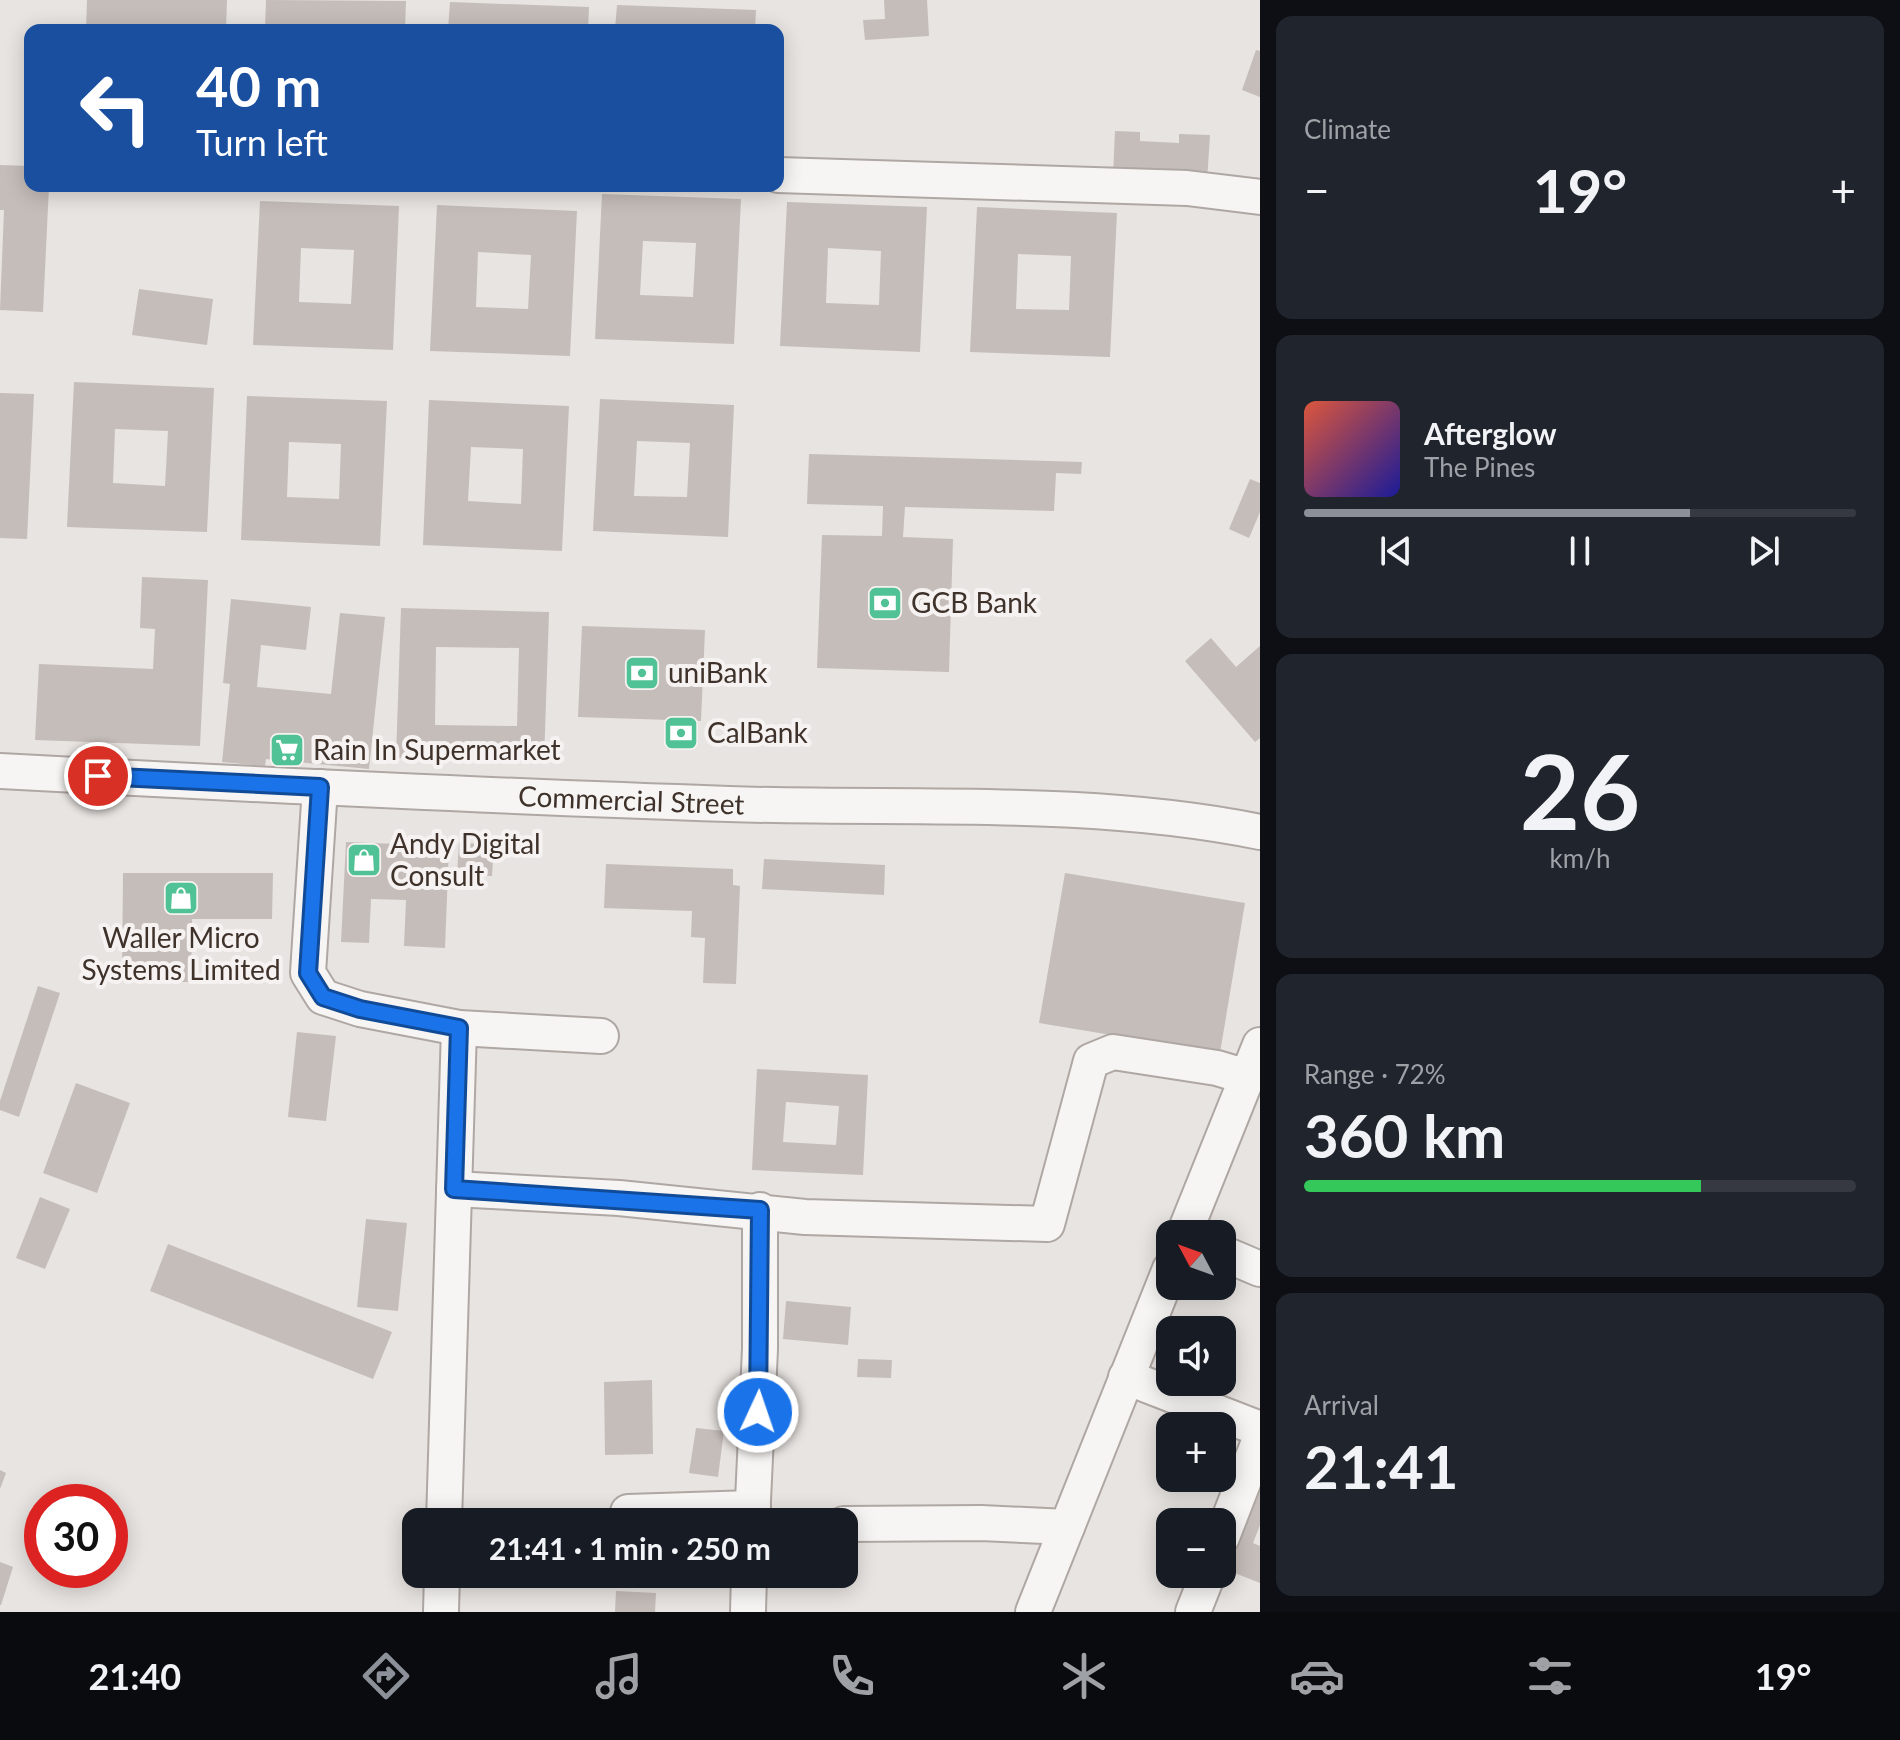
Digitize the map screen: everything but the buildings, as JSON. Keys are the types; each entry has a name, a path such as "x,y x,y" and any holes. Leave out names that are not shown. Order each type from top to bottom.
{"street":[{"path":"784,175 1187,188 1260,197"},
{"name":"Commercial Street","path":"0,771 729,804 1101,812 1204,821 1260,832"},
{"path":"320,787 308,973 323,997 360,1009 459,1028 601,1036"},
{"path":"444,1508 459,1028"},
{"path":"1190,1220 1260,1045"},
{"path":"454,1189 760,1210 805,1217 919,1223 1047,1224 1091,1061 1113,1052 1217,1068 1247,1077"},
{"path":"753,1508 760,1349 760,1210"},
{"path":"1236,1259 1260,1269"},
{"path":"1033,1612 1157,1300"},
{"path":"1126,1377 1260,1429"},
{"path":"1233,1508 1260,1439"},
{"path":"858,1524 1067,1527"},
{"path":"441,1612 442,1588"},
{"path":"748,1612 749,1588"},
{"path":"1193,1612 1202,1588"}],"place":[{"name":"GCB Bank","path":"885,603"},
{"name":"uniBank","path":"642,673"},
{"name":"CalBank","path":"681,733"},
{"name":"Rain In Supermarket","path":"287,750"},
{"name":"Andy Digital Consult","path":"364,860"},
{"name":"Waller Micro Systems Limited","path":"181,898"}],"route":[{"path":"98,776 320,787 308,973 323,997 360,1009 459,1028 454,1189 760,1210 758,1412"}]}
